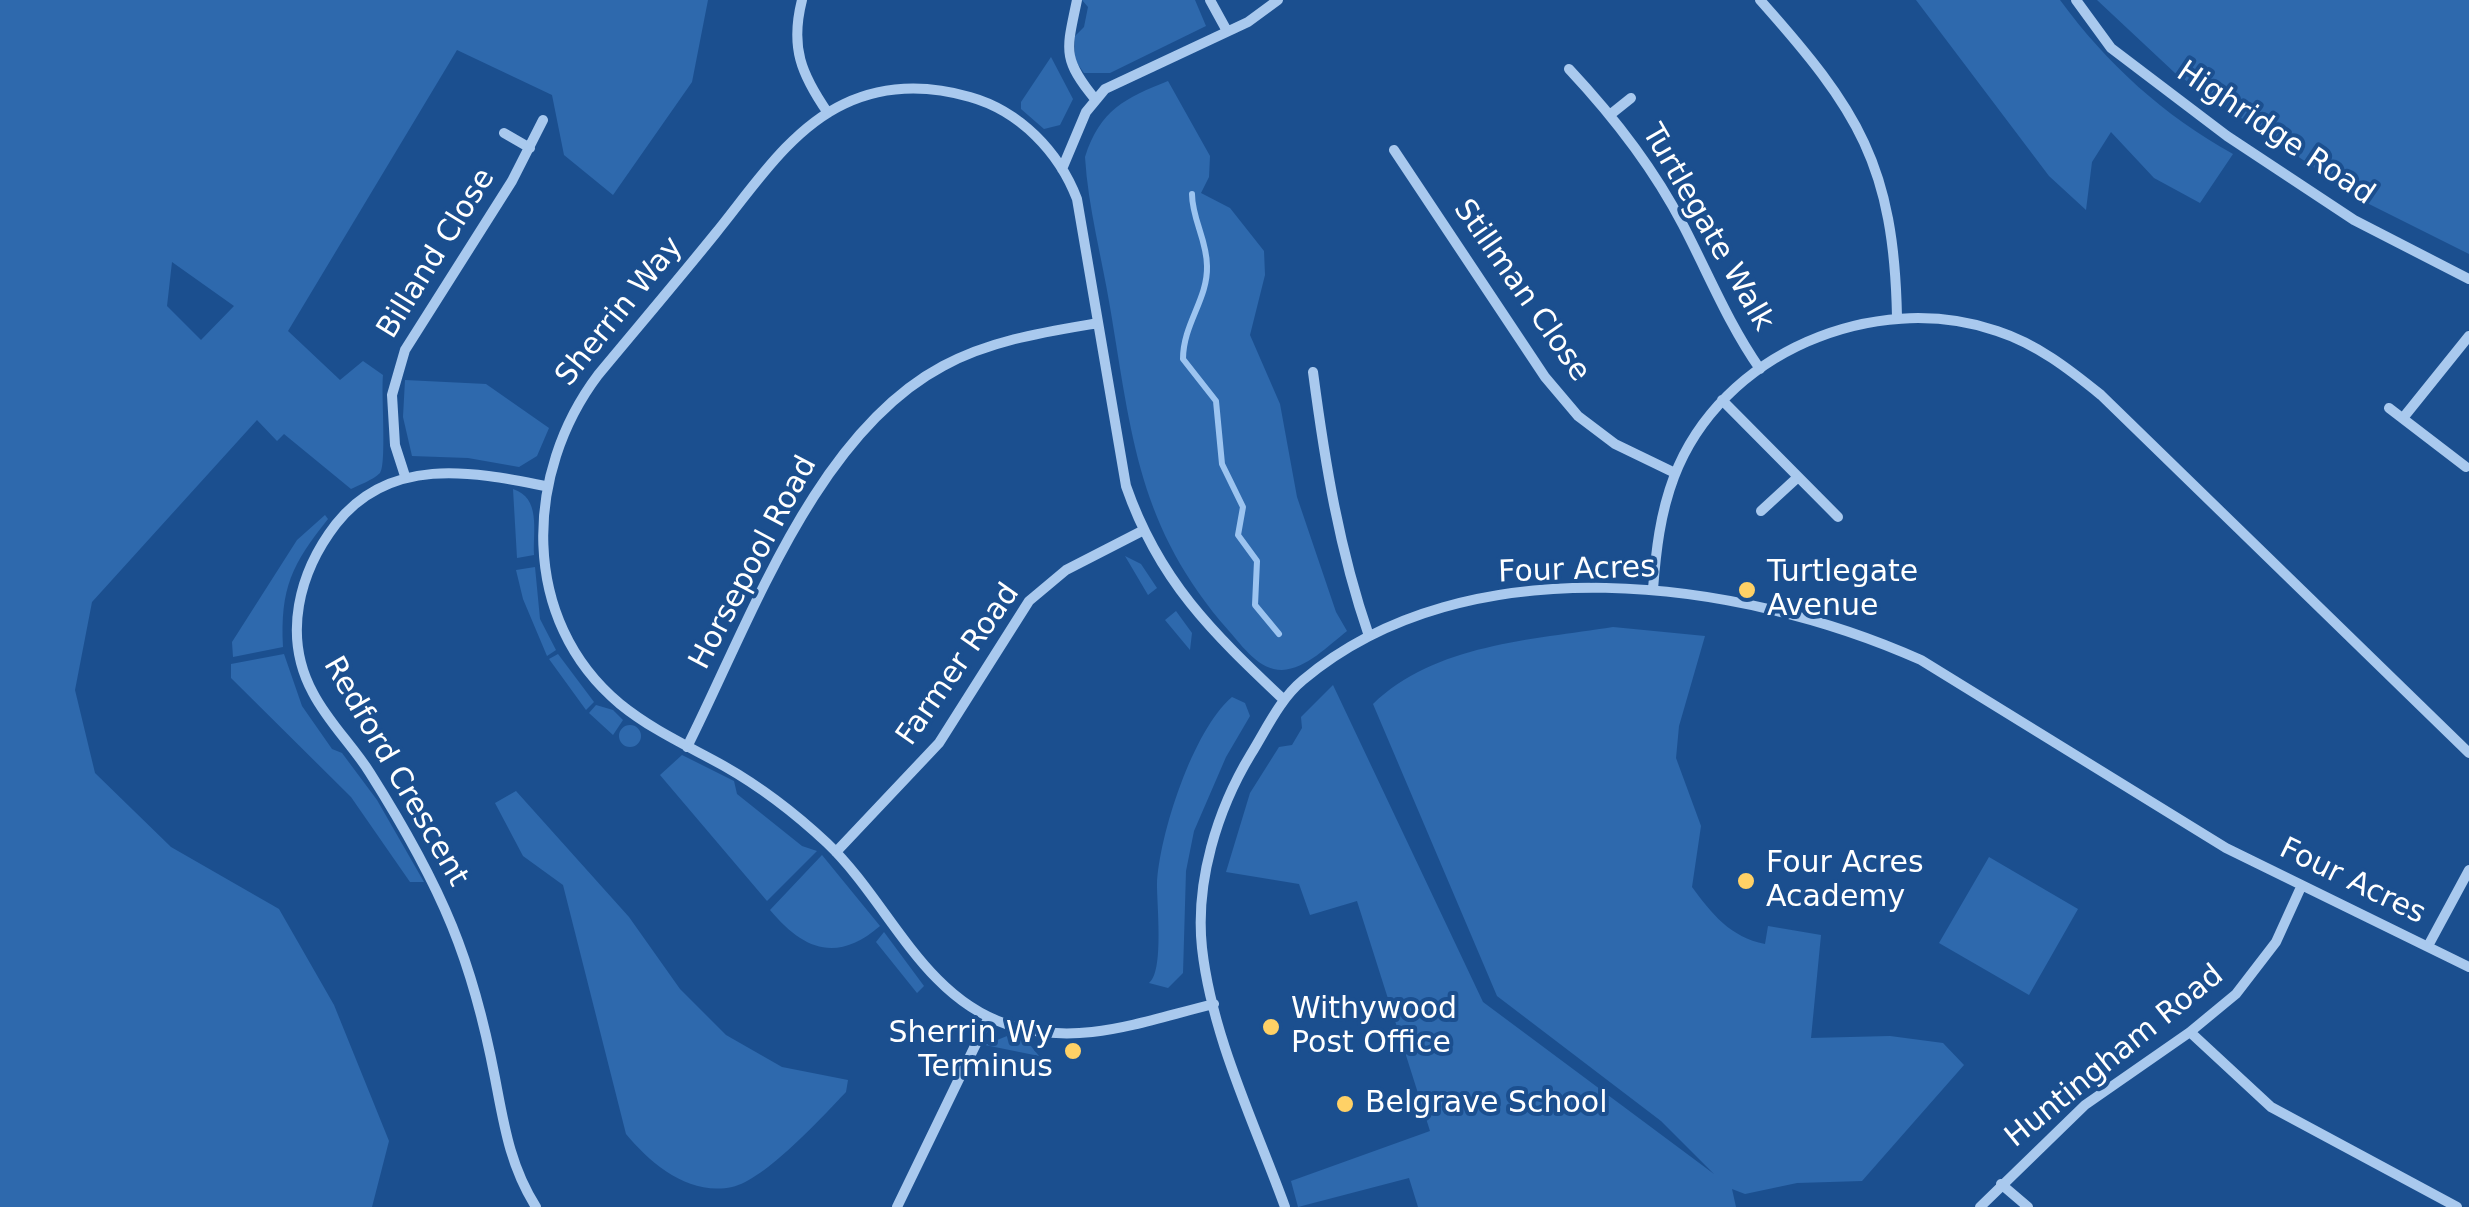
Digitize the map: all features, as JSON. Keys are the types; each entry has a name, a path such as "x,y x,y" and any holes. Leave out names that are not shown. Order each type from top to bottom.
{"street":[{"path":"802,0 794,43 798,63 828,113"},
{"path":"1077,0 1066,42 1068,58 1076,76 1095,99"},
{"path":"1210,0 1227,32"},
{"path":"1062,168 1076,132 1095,99 1105,90 1227,32 1278,0"},
{"path":"1760,0 1824,71 1862,132 1887,203 1897,316"},
{"name":"Highridge Road","path":"2076,0 2111,48 2227,136 2354,220 2469,279"},
{"name":"Turtlegate Walk","path":"1569,69 1611,114 1683,226 1716,300 1760,369"},
{"name":"Sherrin Way","path":"1214,1004 1124,1029 1083,1035 1032,1031 989,1018 940,982 836,852 774,799 616,701 575,647 548,580 541,527 545,486 564,427 588,389 773,163 828,113 855,99 894,89 964,95 1018,121 1062,168 1076,199 1126,486 1142,531 1178,593 1284,700"},
{"path":"1611,114 1632,98"},
{"name":"Billand Close","path":"406,476 395,445 392,395 400,361 426,309 530,148 543,120"},
{"path":"504,134 530,148"},
{"name":"Stillman Close","path":"1394,150 1546,377 1578,416 1615,444 1675,473"},
{"path":"1653,589 1656,543 1675,473 1701,426 1722,400 1760,369 1824,333 1897,316 1996,330 2066,367 2469,753"},
{"name":"Horsepool Road","path":"687,748 812,497 855,437 890,402 944,365 1009,340 1098,323"},
{"path":"2402,418 2469,336"},
{"path":"1313,372 1336,526 1369,636"},
{"path":"1722,400 1838,517"},
{"path":"2389,408 2466,468"},
{"name":"Redford Crescent","path":"536,1207 512,1158 478,1002 445,908 368,770 314,694 298,648 298,604 318,548 363,497 406,476 444,471 545,486"},
{"path":"1761,511 1798,477"},
{"name":"Farmer Road","path":"836,852 938,744 1029,601 1066,570 1142,531"},
{"name":"Four Acres","path":"1285,1207 1214,1004 1202,948 1202,901 1210,852 1227,798 1284,700 1302,681 1369,636 1410,618 1476,600 1544,590 1653,589 1796,616 1909,655 2226,848 2469,967"},
{"path":"2428,946 2469,870"},
{"name":"Huntingham Road","path":"1980,1207 2084,1106 2190,1032 2258,969 2301,887"},
{"path":"897,1207 989,1018"},
{"path":"2190,1032 2271,1108 2458,1207"},
{"path":"2001,1184 2028,1207"}],"shaded area":[{"path":"0,0 708,0 692,82 613,195 564,155 552,95 457,50 288,331 340,380 363,361 383,375 380,473 351,489 284,434 277,441 257,420 92,602 75,690 95,773 171,847 279,909 334,1005 389,1141 372,1207 0,1207","holes":["172,262 234,306 201,340 167,306"]},
{"path":"1082,0 1195,0 1206,26 1110,73 1084,73 1075,60 1075,36 1084,27 1088,7"},
{"path":"1916,0 2060,0 2097,46 2138,86 2183,122 2233,154 2200,203 2154,178 2111,132 2092,162 2086,210 2049,176"},
{"path":"2097,0 2469,0 2469,254 2365,202 2175,73"},
{"path":"1051,57 1073,99 1060,125 1044,129 1021,109 1021,102"},
{"path":"1168,81 1210,156 1209,177 1201,193 1230,208 1264,251 1265,275 1250,335 1280,404 1297,497 1336,612 1347,631 1317,655 1291,669 1274,669 1252,656 1199,593 1157,517 1133,439 1085,157 1098,128 1116,108"},
{"path":"405,380 486,384 549,428 537,456 519,467 468,458 412,456 403,417"},
{"path":"513,489 522,493 532,507 534,555 517,558"},
{"path":"325,515 328,519 305,550 286,592 283,647 233,657 232,642 297,540"},
{"path":"1125,556 1141,564 1157,588 1148,595"},
{"path":"535,567 540,619 556,650 547,656 523,599 516,570"},
{"path":"1176,611 1192,633 1190,650 1165,620"},
{"path":"1613,627 1705,636 1679,726 1676,758 1701,826 1692,887 1723,923 1753,941 1765,944 1768,926 1821,935 1811,1038 1890,1036 1943,1043 1964,1065 1862,1181 1797,1183 1745,1194 1732,1189 1736,1207 1418,1207 1409,1178 1298,1207 1291,1181 1430,1131 1357,901 1310,915 1299,884 1226,872 1250,793 1279,747 1292,745 1302,728 1301,717 1333,685 1483,1002 1714,1174 1661,1121 1497,996 1373,704 1425,668 1455,657 1518,641"},
{"path":"284,654 302,706 332,749 342,753 377,800 424,882 410,882 351,797 231,678 231,664"},
{"path":"558,654 594,702 586,710 549,659"},
{"path":"1232,697 1245,703 1250,716 1226,757 1194,831 1186,871 1183,973 1168,988 1149,983 1157,966 1157,885 1164,839 1192,758 1204,733"},
{"path":"596,705 613,710 623,720 613,735 589,713"},
{"path":"630,725 638,728 638,744 630,747 622,744 619,736 622,728"},
{"path":"682,755 734,781 737,794 802,846 817,851 767,901 660,775"},
{"path":"516,791 629,917 680,989 726,1035 782,1067 848,1080 846,1092 760,1173 732,1187 701,1187 659,1166 626,1134 563,885 523,856 495,803"},
{"path":"822,855 880,926 849,945 821,947 808,942 770,910"},
{"path":"1989,857 2078,909 2029,995 1939,943"},
{"path":"884,932 924,986 917,993 876,942"},
{"path":"1007,1036 1026,1040 1039,1056 985,1045"}],"waterway":[{"path":"1192,194 1207,266 1204,290 1187,334 1183,359 1216,401 1222,464 1243,507 1238,535 1257,561 1255,605 1279,634"}],"place":[{"name":"Turtlegate Avenue","path":"1747,590"},
{"name":"Four Acres Academy","path":"1746,881"},
{"name":"Withywood Post Office","path":"1271,1027"},
{"name":"Sherrin Wy Terminus","path":"1073,1051"},
{"name":"Belgrave School","path":"1345,1104"}]}
